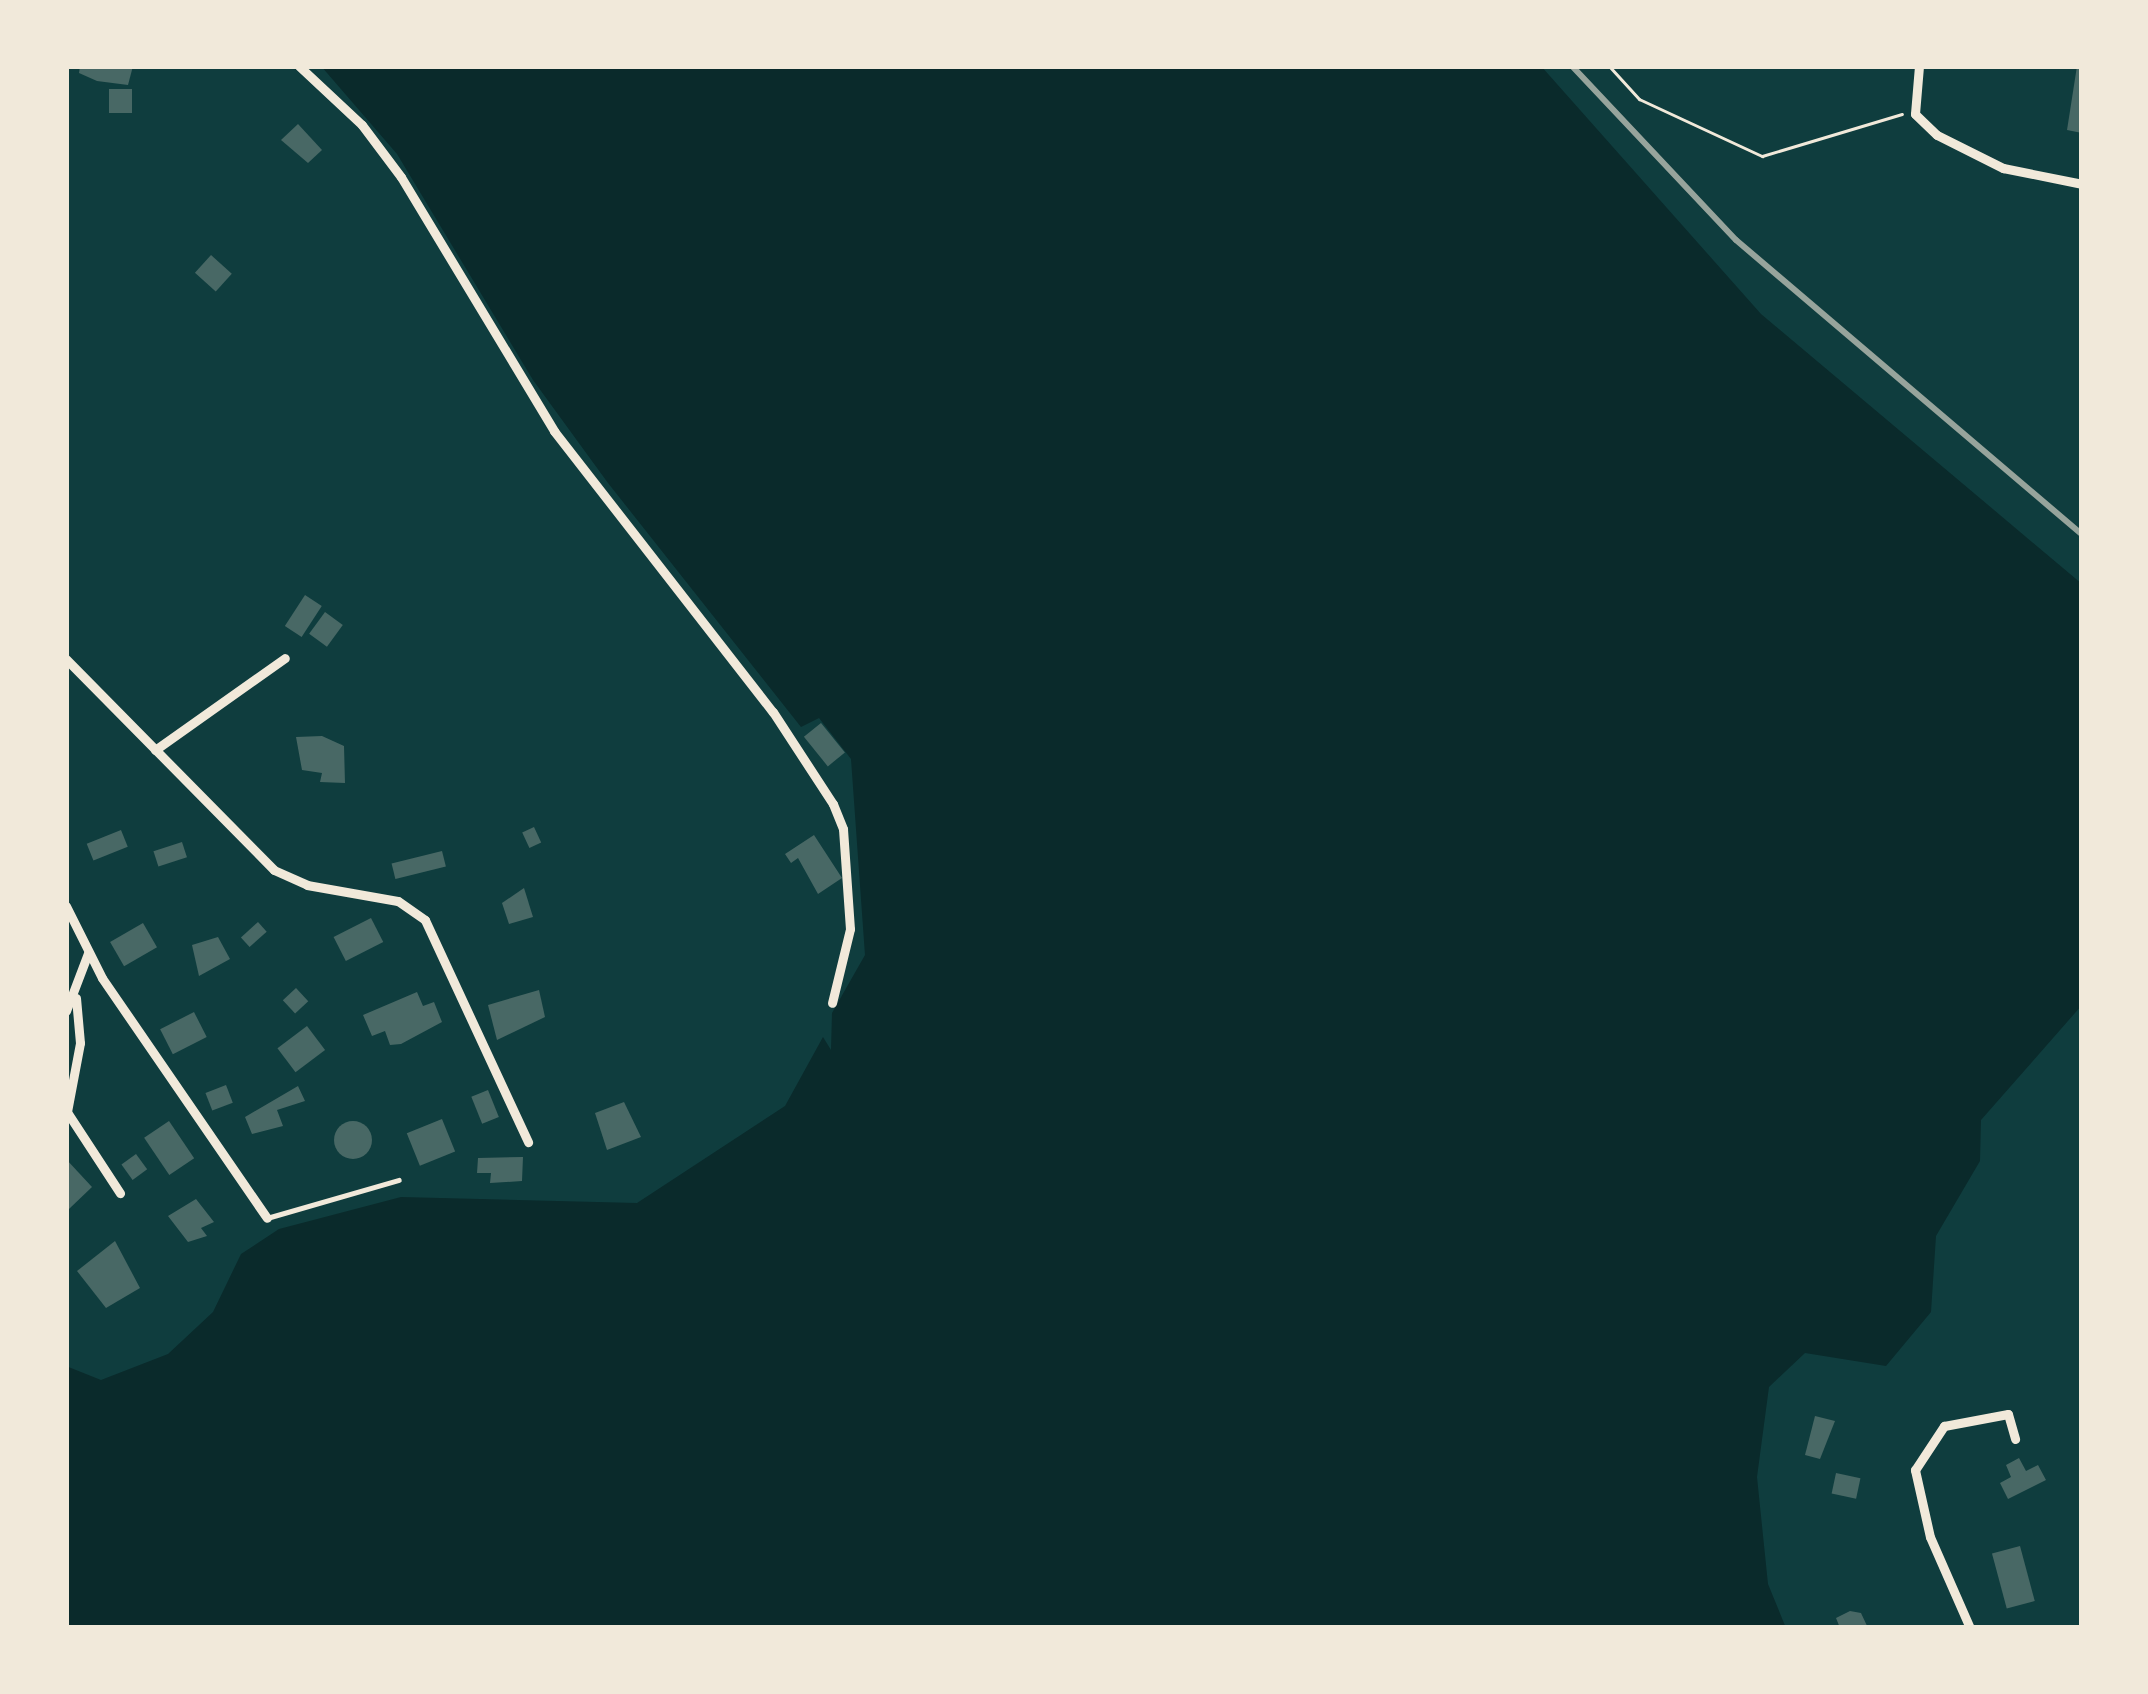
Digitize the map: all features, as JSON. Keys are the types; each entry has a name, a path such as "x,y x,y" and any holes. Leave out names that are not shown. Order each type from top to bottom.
{"street":[{"path":"299,66 362,124 400,177 554,431 773,712 833,804 850,929 832,1003"},
{"path":"1919,66 1916,114 1968,154 2082,184"},
{"path":"155,750 285,658"},
{"path":"66,659 282,876 398,901 424,920 528,1142"},
{"path":"66,906 88,953 267,1217"},
{"path":"88,953 76,998 80,1043 68,1112 120,1192"},
{"path":"66,1011 76,998"},
{"path":"1970,1628 1930,1537 1915,1470 1944,1426 2008,1414 2014,1439"}],"lane":[{"path":"267,1217 399,1180"}],"path":[{"path":"1609,66 1639,99 1762,156 1916,114"}],"water":[{"path":"321,66 1541,66 1761,314 2082,584 2082,1005 1981,1120 1980,1161 1936,1236 1931,1312 1886,1366 1805,1353 1769,1387 1757,1477 1768,1584 1786,1628 66,1628 66,1366 101,1380 168,1354 213,1312 241,1254 279,1229 401,1197 637,1203 785,1106 823,1037 831,1050 832,1013 865,955 851,759 819,718 801,727 608,483 533,380 397,154"}],"building":[{"path":"80,66 133,66 128,85 97,81 79,73"},
{"path":"2077,66 2082,66 2082,133 2067,130"},
{"path":"109,89 132,89 132,113 109,113"},
{"path":"298,124 322,150 308,163 281,140"},
{"path":"211,255 232,274 216,292 195,273"},
{"path":"305,595 322,606 302,637 285,626"},
{"path":"325,612 343,625 327,647 309,634"},
{"path":"821,723 845,753 828,766 804,737"},
{"path":"322,736 344,746 345,783 320,782 322,773 302,770 296,737"},
{"path":"534,827 541,842 529,848 522,832"},
{"path":"121,830 128,847 93,861 87,844"},
{"path":"814,835 842,878 818,894 798,858 791,863 785,854"},
{"path":"182,842 187,857 158,866 153,851"},
{"path":"442,851 446,867 395,879 392,864"},
{"path":"524,888 533,917 509,924 502,903"},
{"path":"371,918 383,942 346,961 334,937"},
{"path":"258,922 267,932 250,947 241,937"},
{"path":"143,923 157,947 124,966 110,942"},
{"path":"218,937 230,959 199,976 192,945"},
{"path":"296,988 308,1001 295,1013 283,1000"},
{"path":"539,990 545,1017 497,1040 488,1005"},
{"path":"417,992 423,1006 434,1002 442,1022 401,1044 390,1045 385,1031 372,1036 363,1015"},
{"path":"194,1012 207,1037 173,1054 160,1029"},
{"path":"307,1026 325,1050 296,1072 277,1048"},
{"path":"226,1085 233,1103 212,1111 205,1093"},
{"path":"298,1086 305,1101 277,1110 283,1126 252,1134 245,1117"},
{"path":"488,1090 499,1117 482,1124 471,1097"},
{"path":"624,1102 641,1137 607,1150 595,1113"},
{"path":"442,1119 455,1151 420,1166 407,1133"},
{"path":"169,1121 194,1158 169,1175 144,1138"},
{"path":"353,1121 366,1127 372,1140 366,1153 353,1159 340,1153 334,1140 340,1127"},
{"path":"136,1154 147,1169 133,1180 121,1165"},
{"path":"523,1157 522,1181 490,1183 491,1173 477,1173 478,1158"},
{"path":"66,1159 92,1187 69,1209 66,1205"},
{"path":"196,1199 214,1222 201,1228 207,1236 188,1242 168,1216"},
{"path":"115,1241 140,1288 106,1308 77,1271"},
{"path":"1815,1416 1835,1421 1820,1459 1805,1455"},
{"path":"2019,1458 2026,1471 2038,1465 2046,1480 2008,1499 2000,1483 2011,1477 2006,1465"},
{"path":"1836,1473 1860,1478 1856,1499 1832,1494"},
{"path":"2020,1546 2035,1601 2007,1609 1992,1554"},
{"path":"1850,1611 1861,1613 1868,1628 1840,1628 1836,1618"}],"railway":[{"path":"1572,66 1736,240 2082,534"}]}
